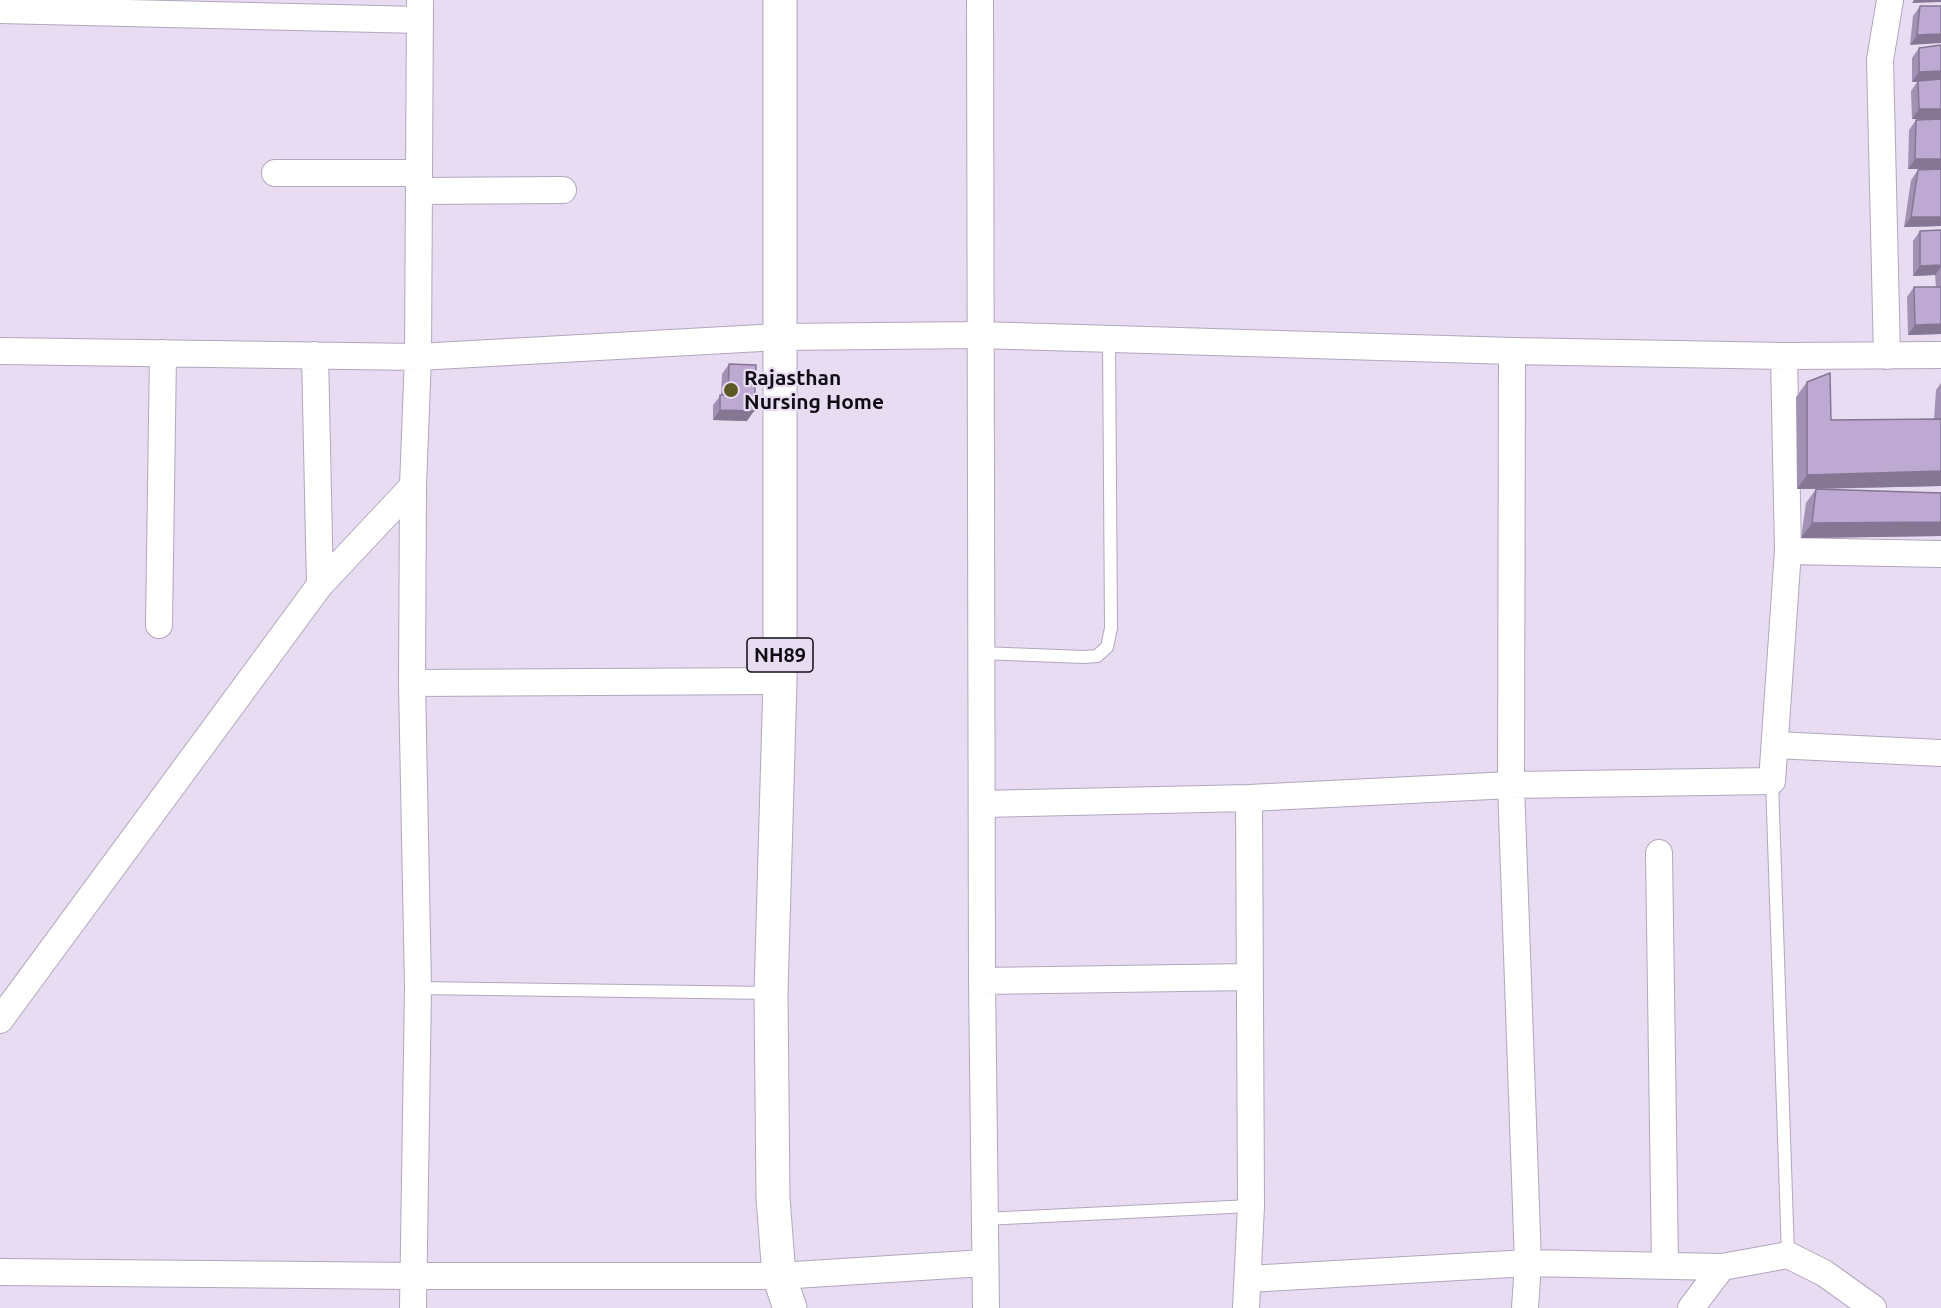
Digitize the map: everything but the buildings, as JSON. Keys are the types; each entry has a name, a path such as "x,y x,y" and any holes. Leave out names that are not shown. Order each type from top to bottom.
{"main road":[{"name":"NH89","path":"780,0 780,681 771,993 773,1198 779,1276 790,1308"}],"street":[{"path":"981,0 982,981 986,1308"},
{"path":"1887,356 1880,60 1890,0"},
{"path":"0,10 125,7 420,10 418,357 413,486 412,683 418,988 412,1308"},
{"path":"275,173 563,190"},
{"path":"0,351 418,357 779,337 980,335 1512,351 1784,356 1941,355"},
{"path":"1512,351 1510,785 1528,1263 1525,1308"},
{"path":"159,625 163,353"},
{"path":"315,355 320,585"},
{"path":"982,804 1249,798 1510,785 1772,781 1788,551 1784,356"},
{"path":"0,1020 320,585 413,486"},
{"path":"1788,551 1941,554"},
{"path":"412,683 780,681"},
{"path":"1775,745 1941,753"},
{"path":"1246,1308 1251,1206 1249,798"},
{"path":"1659,853 1665,1266"},
{"path":"982,981 1250,977"},
{"path":"1248,1279 1528,1263 1722,1267 1788,1255 1824,1273 1872,1308"},
{"path":"0,1272 414,1276 779,1276 984,1263"},
{"path":"1691,1308 1722,1267"}],"lane":[{"path":"981,653 1084,657 1097,656 1107,648 1111,628 1109,339"},
{"path":"1772,781 1788,1255"},
{"path":"418,988 771,993"},
{"path":"984,1219 1251,1206"}],"place":[{"name":"Rajasthan Nursing Home","path":"731,390"}]}
